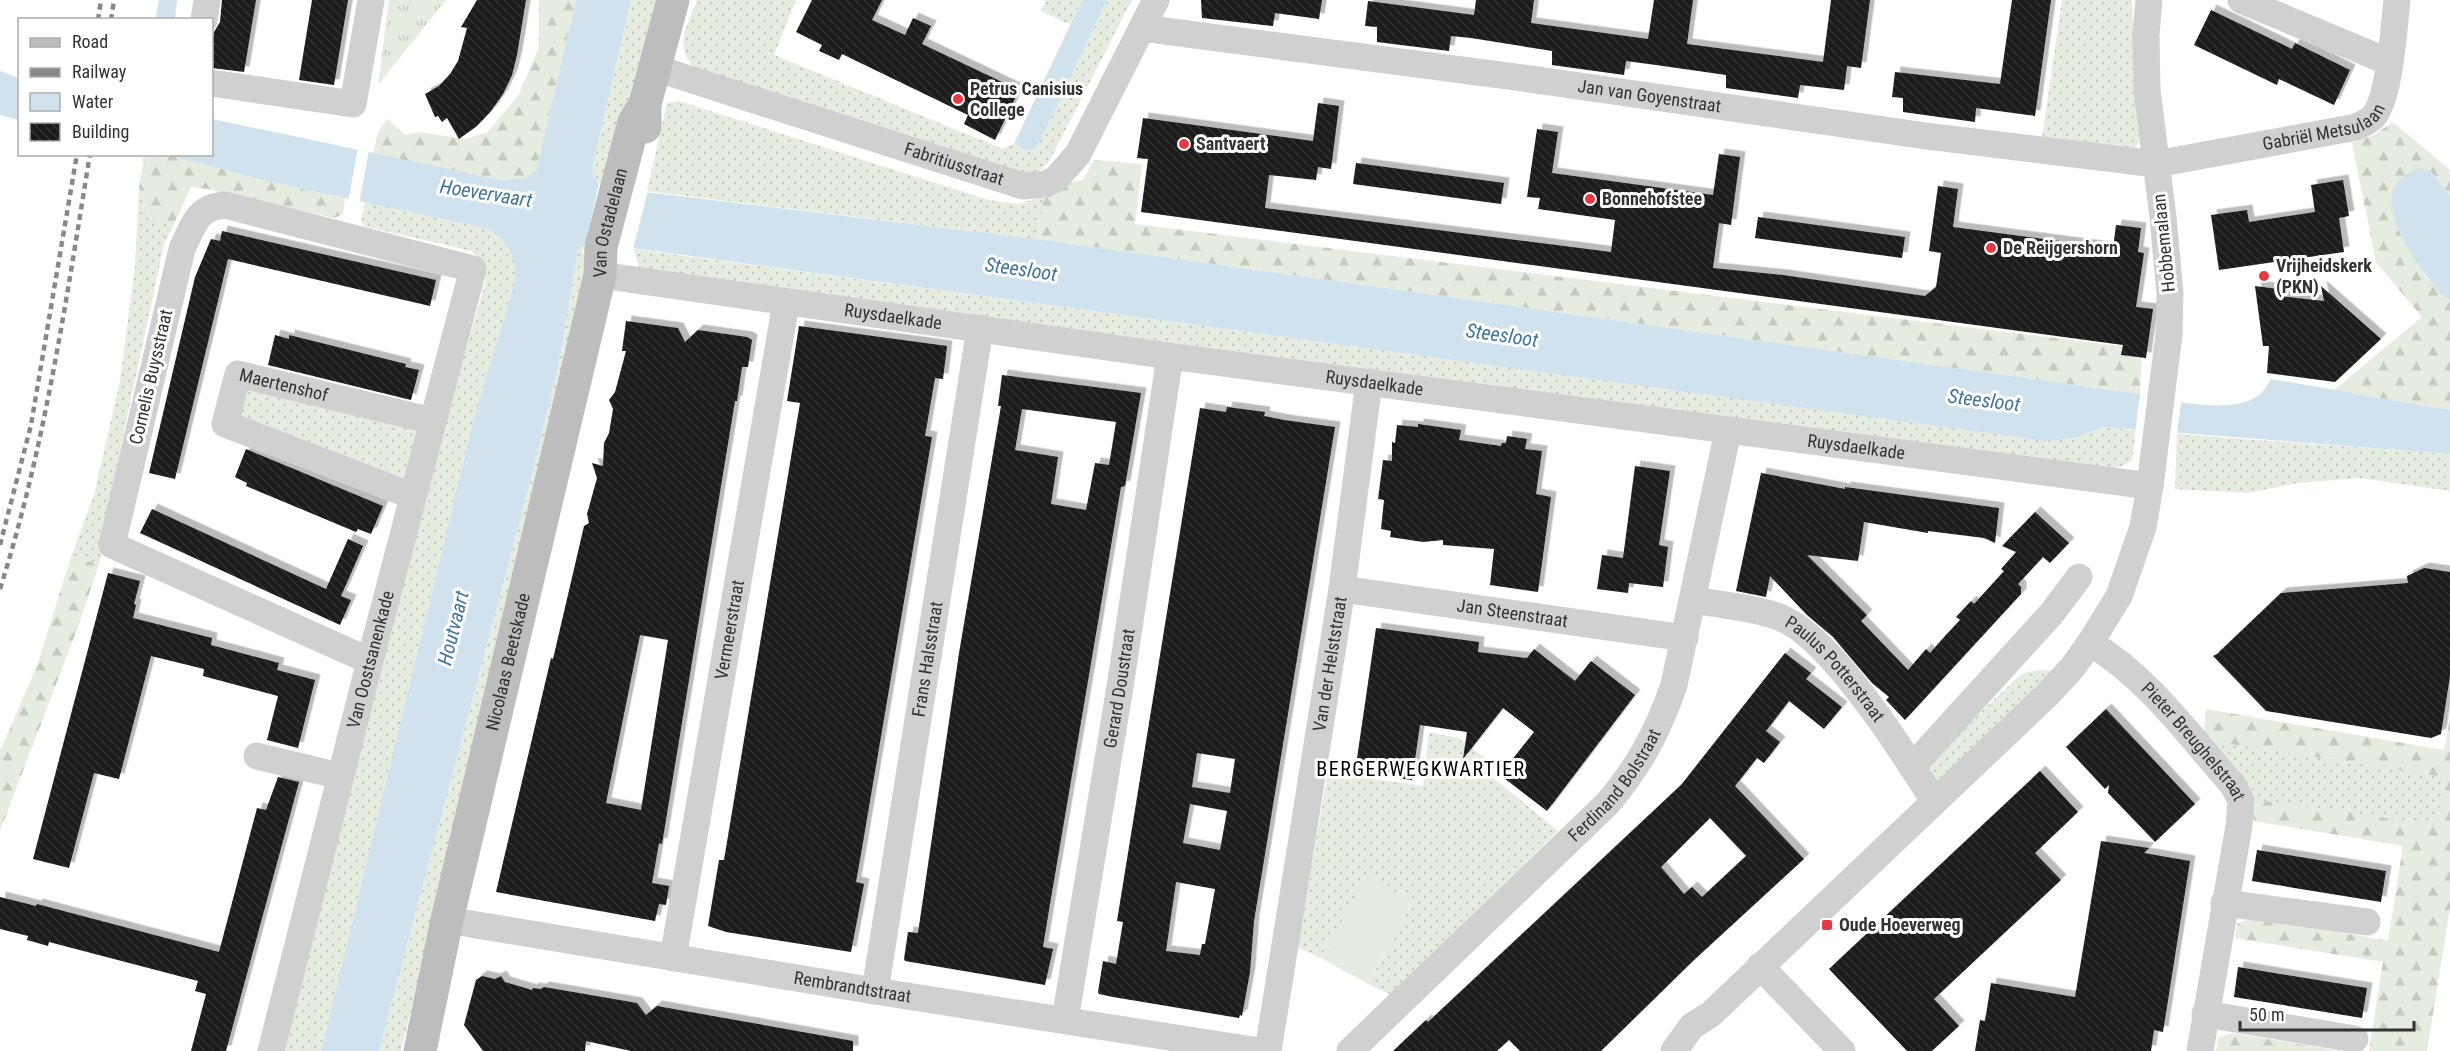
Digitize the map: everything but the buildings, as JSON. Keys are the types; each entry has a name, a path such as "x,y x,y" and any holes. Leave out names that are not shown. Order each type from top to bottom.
{"street":[{"path":"204,18 207,0"},
{"path":"213,83 360,110 371,0"},
{"name":"Van Ostadelaan","path":"605,256 623,187 645,125 645,104 673,0"},
{"name":"Fabritiusstraat","path":"655,69 989,176 1032,187 1056,179 1078,154 1156,0"},
{"name":"Hobbemalaan","path":"2149,0 2145,65 2170,294 2169,334 2150,486"},
{"path":"2241,0 2389,62"},
{"name":"Gabriël Metsulaan","path":"2156,164 2357,127 2373,116 2382,100 2397,0"},
{"name":"Jan van Goyenstraat","path":"1142,28 1530,79 1926,136 2156,164"},
{"name":"Cornelis Buysstraat","path":"370,661 111,545 182,249 200,214 211,206 225,205 473,269"},
{"name":"Ruysdaelkade","path":"605,256 786,303 980,327 1170,356 2150,486"},
{"name":"Nicolaas Beetskade","path":"420,1051 447,920 605,256"},
{"name":"Van Oostsanenkade","path":"271,1051 340,776 473,269"},
{"name":"Vermeerstraat","path":"673,958 753,508 786,303"},
{"name":"Frans Halsstraat","path":"875,991 980,327"},
{"name":"Gerard Doustraat","path":"1065,1020 1120,687 1170,356"},
{"name":"Maertenshof","path":"413,496 225,424 238,374 433,421"},
{"name":"Van der Helststraat","path":"1268,1051 1342,589 1369,382"},
{"name":"Ferdinand Bolstraat","path":"1356,1049 1607,804 1637,767 1664,712 1685,638 1728,431"},
{"path":"1674,1051 1692,1026 1711,1014 2048,694 2072,668 2090,643 2123,586 2143,527 2150,486"},
{"path":"1912,766 2052,613 2079,577"},
{"name":"Jan Steenstraat","path":"1342,589 1685,638"},
{"name":"Paulus Potterstraat","path":"1693,600 1779,617 1794,626 1839,667 1912,766 1934,801"},
{"name":"Pieter Breughelstraat","path":"2090,643 2109,654 2138,678 2233,785 2241,801 2239,826 2200,1051"},
{"path":"257,756 340,776"},
{"path":"2224,903 2367,922"},
{"name":"Rembrandtstraat","path":"447,920 875,991 1259,1051"},
{"path":"1760,966 1842,1051"},
{"path":"1694,1051 1711,1014"},
{"path":"2205,1014 2355,1038"}],"green space":[{"path":"389,0 446,0 378,85"},
{"path":"539,0 576,0 536,170 528,178 501,180 373,154 378,132 387,119 405,135 420,132 465,139 488,132 519,94 539,47"},
{"path":"631,0 665,0 608,185 599,184 593,176 592,169"},
{"path":"697,0 796,0 774,55 1003,149 1014,144 1026,151 1036,149 1107,0 1132,0 1050,160 1042,169 1025,178 696,71 689,61 683,44"},
{"path":"1046,0 1082,0 1070,24 1041,11"},
{"path":"2062,0 2132,0 2135,88 2143,135 2136,147 2129,149 2042,138"},
{"path":"679,101 989,200 1018,204 1044,197 1036,239 647,191 667,103"},
{"path":"2393,122 2450,170 2450,195 2431,172 2423,272 2442,295 2450,300 2450,410 2334,390 2422,317 2376,262 2352,143 2374,135"},
{"path":"144,156 175,156 266,181 345,198 343,214 334,218 191,187 173,226 150,218 139,189"},
{"path":"1094,160 1142,164 1135,224 2142,349 2140,394 1036,239 1044,197 1063,184 1083,180"},
{"path":"139,189 150,218 173,226 164,244 103,530 104,544 99,564 71,557 94,495 120,381 135,266"},
{"path":"365,202 485,228 509,249 514,263 515,280 474,417 321,1051 283,1051 447,415 485,284 484,265 471,251 364,226 361,220"},
{"path":"584,245 583,254 590,256 571,360 401,1051 379,1051 534,467 560,358 578,248"},
{"path":"634,249 2047,440 2074,438 2104,427 2136,430 2132,460 2108,470 1365,368 640,273"},
{"path":"245,385 419,428 405,478 237,416"},
{"path":"2177,434 2450,454 2450,491 2360,478 2298,483 2247,493 2175,489"},
{"path":"71,557 99,564 78,627 0,831 0,751 37,666"},
{"path":"2038,670 2053,671 1936,783 1926,766 1931,759 2015,680 2024,673"},
{"path":"2206,709 2444,750 2450,718 2450,907 2427,1051 2369,1051 2383,962 2235,938 2237,924 2255,917 2388,941 2403,846 2254,821 2250,799 2437,825 2444,777 2211,741 2204,733"},
{"path":"1429,732 1458,738 1496,766 1490,775 1558,831 1392,995 1368,984 1413,902 1367,877 1321,958 1297,947 1328,772 1423,786"},
{"path":"2211,741 2444,776 2437,826 2250,799"},
{"path":"1367,876 1413,902 1368,984 1321,958"},
{"path":"2231,1033 2342,1051 2216,1051 2218,1038"}],"water":[{"path":"159,0 177,0 175,18 155,18"},
{"path":"576,0 631,0 592,169 593,176 599,184 645,192 1036,239 2199,404 2231,405 2245,402 2261,393 2271,379 2450,410 2450,454 2104,427 2074,438 2047,441 632,248 584,245 578,249 560,358 534,467 379,1051 321,1051 474,417 515,280 514,263 509,249 485,228 266,181 172,156 213,156 213,119 501,180 527,178 536,170"},
{"path":"1082,0 1107,0 1069,80 1072,82 1069,81 1036,149 1026,151 1014,144"},
{"path":"0,71 18,78 18,120 0,115"},
{"path":"2420,168 2431,172 2450,195 2450,300 2442,295 2407,248 2392,210 2393,193 2401,178"}],"pier":[{"path":"358,148 369,150 359,204 348,202"},
{"path":"599,183 648,191 633,249 585,246"},
{"path":"2140,394 2181,402 2177,435 2135,433"}],"railway":[{"path":"98,18 101,0"},
{"path":"111,18 114,0"},
{"path":"0,545 31,425 77,156"},
{"path":"0,589 16,536 42,428 63,319 90,156"}],"place":[{"name":"Petrus Canisius College","path":"958,99"},
{"name":"Santvaert","path":"1184,144"},
{"name":"Bonnehofstee","path":"1590,199"},
{"name":"De Reijgershorn","path":"1991,248"},
{"name":"Vrijheidskerk (PKN)","path":"2264,276"},
{"name":"Oude Hoeverweg","path":"1827,925"}],"district":[{"name":"BERGERWEGKWARTIER","path":"1421,769"}],"water label":[{"name":"Hoevervaart","path":"486,193"},
{"name":"Steesloot","path":"1021,269"},
{"name":"Steesloot","path":"1502,335"},
{"name":"Steesloot","path":"1984,400"},
{"name":"Houtvaart","path":"453,628"}]}
